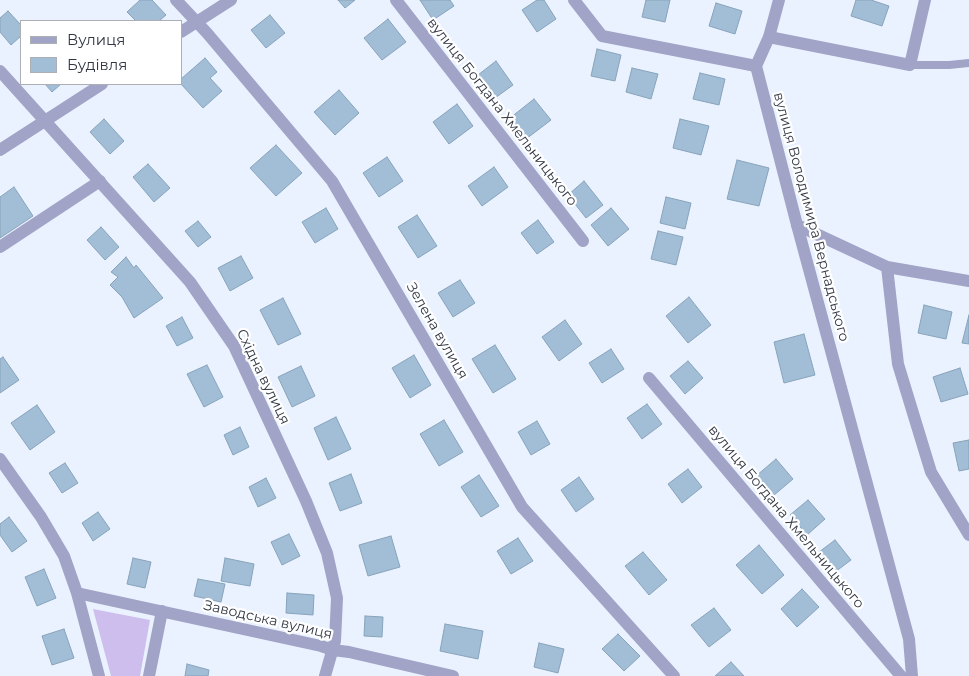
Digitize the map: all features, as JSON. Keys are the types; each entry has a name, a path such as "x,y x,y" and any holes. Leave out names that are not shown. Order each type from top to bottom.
{"street":[{"name":"Зелена вулиця","path":"176,0 332,181 522,507 674,676"},
{"path":"182,31 231,0"},
{"name":"вулиця Богдана Хмельницького","path":"396,0 583,241"},
{"path":"574,0 602,36 756,66 769,37 779,0"},
{"path":"769,37 910,65 925,0"},
{"name":"вулиця Володимира Вернадського","path":"756,66 909,638 912,676"},
{"name":"Східна вулиця","path":"0,71 190,282 234,346 306,501 327,553 337,598 335,641 325,676"},
{"path":"0,150 100,85"},
{"path":"0,247 100,181"},
{"path":"797,225 888,266 969,281"},
{"path":"888,266 898,364 931,472 969,535"},
{"name":"вулиця Богдана Хмельницького","path":"649,378 901,676"},
{"path":"0,459 42,517 64,556 77,593 99,676"},
{"name":"Заводська вулиця","path":"77,593 453,676"},
{"path":"149,676 162,612"}],"lane":[{"path":"910,65 969,63"}],"shaded area":[{"path":"93,609 150,620 140,676 111,676"}],"building":[{"path":"140,0 152,0 166,15 160,20 135,20 127,12"},
{"path":"338,0 355,0 345,8"},
{"path":"420,0 450,0 454,6 433,20"},
{"path":"537,0 544,0 556,19 537,32 522,10"},
{"path":"646,0 670,0 665,22 642,17"},
{"path":"856,0 871,0 889,6 882,26 851,16"},
{"path":"716,3 742,11 735,34 709,26"},
{"path":"8,11 20,24 20,37 11,45 0,32 0,18"},
{"path":"270,15 285,33 266,48 251,30"},
{"path":"388,19 406,42 382,60 364,38"},
{"path":"597,49 621,55 615,81 591,76"},
{"path":"205,58 217,72 210,78 222,91 203,108 182,85 182,78"},
{"path":"496,61 513,85 495,98 478,75"},
{"path":"632,68 658,74 651,99 626,92"},
{"path":"700,73 725,79 719,105 693,99"},
{"path":"46,85 60,85 52,92"},
{"path":"339,90 359,113 335,135 314,112"},
{"path":"534,99 551,120 526,139 510,118"},
{"path":"457,104 473,126 449,144 433,122"},
{"path":"104,119 124,141 110,154 90,132"},
{"path":"680,119 709,126 701,155 673,148"},
{"path":"276,145 302,173 276,196 250,168"},
{"path":"387,157 403,181 379,197 363,173"},
{"path":"737,160 769,168 759,206 727,199"},
{"path":"148,164 170,188 154,202 133,177"},
{"path":"494,167 508,187 482,206 468,186"},
{"path":"584,181 603,205 586,218 568,195"},
{"path":"14,187 33,216 0,238 0,197"},
{"path":"666,197 691,203 685,229 660,223"},
{"path":"326,208 338,229 315,243 302,222"},
{"path":"611,208 629,229 608,246 591,225"},
{"path":"417,215 437,246 418,258 398,227"},
{"path":"538,220 554,242 537,254 521,233"},
{"path":"198,221 211,237 198,247 185,231"},
{"path":"101,227 119,247 105,260 87,240"},
{"path":"658,231 683,237 676,265 651,259"},
{"path":"241,256 253,278 230,291 218,268"},
{"path":"126,257 134,268 136,265 163,298 134,318 122,297 110,285 118,277 111,272"},
{"path":"460,280 475,303 453,317 438,293"},
{"path":"689,297 711,325 688,343 666,316"},
{"path":"283,298 301,334 278,345 260,310"},
{"path":"924,305 952,312 946,339 918,333"},
{"path":"969,315 969,344 962,343"},
{"path":"182,317 193,338 177,346 166,326"},
{"path":"565,320 582,344 559,361 542,337"},
{"path":"804,334 815,375 784,383 774,342"},
{"path":"495,345 516,379 493,393 472,359"},
{"path":"611,349 624,369 602,383 589,363"},
{"path":"414,355 431,385 410,398 392,368"},
{"path":"3,357 19,380 0,393 0,359"},
{"path":"688,361 703,378 685,394 670,376"},
{"path":"207,365 223,397 204,407 187,374"},
{"path":"301,366 315,396 292,407 278,377"},
{"path":"960,368 968,394 941,402 933,377"},
{"path":"647,404 662,424 642,439 627,418"},
{"path":"37,405 55,432 30,450 11,423"},
{"path":"336,417 351,449 328,460 314,428"},
{"path":"444,420 463,452 439,466 420,434"},
{"path":"537,421 550,444 531,455 518,432"},
{"path":"240,427 249,447 233,455 224,435"},
{"path":"969,440 969,469 959,471 953,443"},
{"path":"776,459 793,479 773,496 756,476"},
{"path":"65,463 78,483 62,493 49,473"},
{"path":"688,469 702,487 682,503 668,484"},
{"path":"351,474 362,503 340,511 329,483"},
{"path":"479,475 499,506 481,517 461,487"},
{"path":"579,477 594,499 576,512 561,490"},
{"path":"266,478 276,498 258,507 249,487"},
{"path":"808,500 825,519 807,535 790,515"},
{"path":"98,512 110,529 93,541 82,523"},
{"path":"9,517 27,541 12,552 0,535 0,524"},
{"path":"289,534 300,556 282,565 271,542"},
{"path":"391,536 400,567 368,576 359,545"},
{"path":"518,538 533,561 511,574 497,551"},
{"path":"835,540 851,560 835,572 819,552"},
{"path":"759,545 784,575 762,594 736,565"},
{"path":"643,552 667,580 649,595 625,566"},
{"path":"133,558 151,562 145,588 127,584"},
{"path":"225,558 254,564 250,586 221,581"},
{"path":"44,569 56,598 37,606 25,577"},
{"path":"198,579 225,584 221,602 194,596"},
{"path":"802,589 819,607 797,627 781,609"},
{"path":"287,593 314,595 313,615 286,613"},
{"path":"714,608 731,630 709,647 691,625"},
{"path":"365,616 383,617 382,637 364,636"},
{"path":"445,624 483,631 478,659 440,651"},
{"path":"64,629 74,658 52,665 42,636"},
{"path":"618,634 640,656 624,671 602,649"},
{"path":"539,643 564,649 558,673 534,667"},
{"path":"731,662 744,676 715,676"},
{"path":"187,664 209,670 208,676 185,676"}]}
